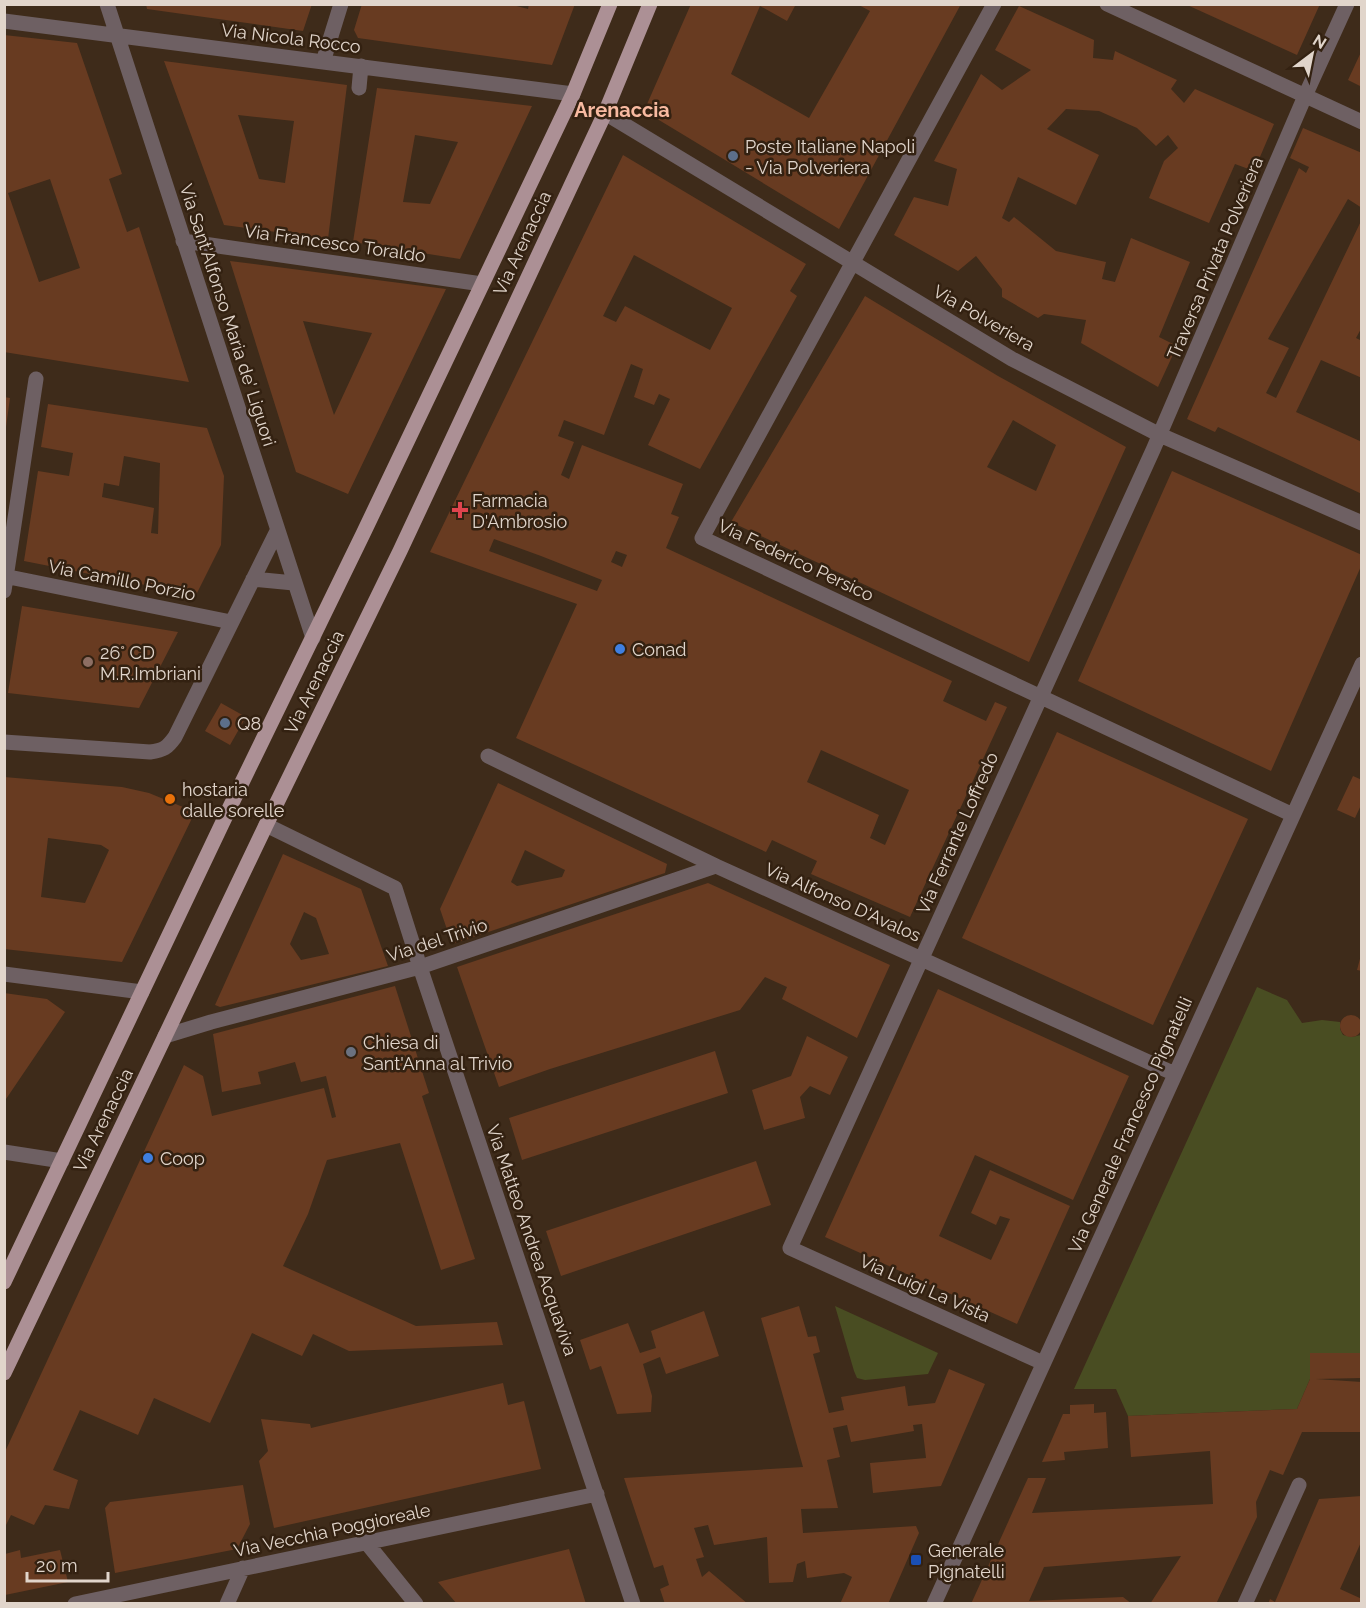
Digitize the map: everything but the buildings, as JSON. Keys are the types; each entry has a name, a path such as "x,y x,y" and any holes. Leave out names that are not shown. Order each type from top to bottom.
{"main road":[{"name":"Via Arenaccia","path":"4,1282 573,94 610,4"},
{"name":"Via Arenaccia","path":"4,1373 405,540 605,113 650,4"}],"street":[{"name":"Via Sant'Alfonso Maria de' Liguori","path":"107,4 312,638"},
{"path":"323,62 341,4"},
{"name":"Via Federico Persico","path":"994,4 702,537 1293,815"},
{"path":"1107,4 1362,122"},
{"name":"Traversa Privata Polveriera","path":"1160,435 1305,96 1347,4"},
{"name":"Via Nicola Rocco","path":"4,21 573,94"},
{"path":"358,88 361,66"},
{"name":"Via Polveriera","path":"605,113 1012,358 1160,435 1362,523"},
{"name":"Via Francesco Toraldo","path":"183,241 482,284"},
{"path":"5,581 36,379"},
{"name":"Via Ferrante Loffredo","path":"790,1248 1160,435"},
{"path":"4,742 150,752 168,747 277,531"},
{"path":"253,579 294,583"},
{"name":"Via Camillo Porzio","path":"5,581 231,622"},
{"name":"Via Generale Francesco Pignatelli","path":"934,1604 1362,664"},
{"name":"Via Alfonso D'Avalos","path":"493,759 716,866 1175,1074"},
{"name":"Via Matteo Andrea Acquaviva","path":"266,825 395,888 633,1604"},
{"name":"Via del Trivio","path":"165,1036 420,968 716,866"},
{"path":"4,974 142,992"},
{"path":"4,1152 62,1161"},
{"name":"Via Luigi La Vista","path":"790,1248 1043,1363"},
{"path":"1245,1604 1299,1485"},
{"name":"Via Vecchia Poggioreale","path":"75,1604 597,1494"},
{"path":"366,1542 416,1604"},
{"path":"227,1604 243,1568"}],"green space":[{"path":"1257,987 1287,1000 1302,1023 1322,1020 1340,1022 1343,1035 1352,1037 1361,1035 1361,1353 1310,1353 1310,1379 1297,1409 1128,1416 1116,1389 1074,1389"},
{"path":"835,1306 938,1353 928,1374 865,1380 857,1378"}],"place":[{"name":"Poste Italiane Napoli - Via Polveriera","path":"733,156"},
{"name":"Farmacia D'Ambrosio","path":"460,510"},
{"name":"Conad","path":"620,649"},
{"name":"26° CD M.R.Imbriani","path":"88,662"},
{"name":"Q8","path":"225,723"},
{"name":"hostaria dalle sorelle","path":"170,799"},
{"name":"Chiesa di Sant'Anna al Trivio","path":"351,1052"},
{"name":"Coop","path":"148,1158"},
{"name":"Generale Pignatelli","path":"916,1560"}],"district":[{"name":"Arenaccia","path":"622,110"}]}
